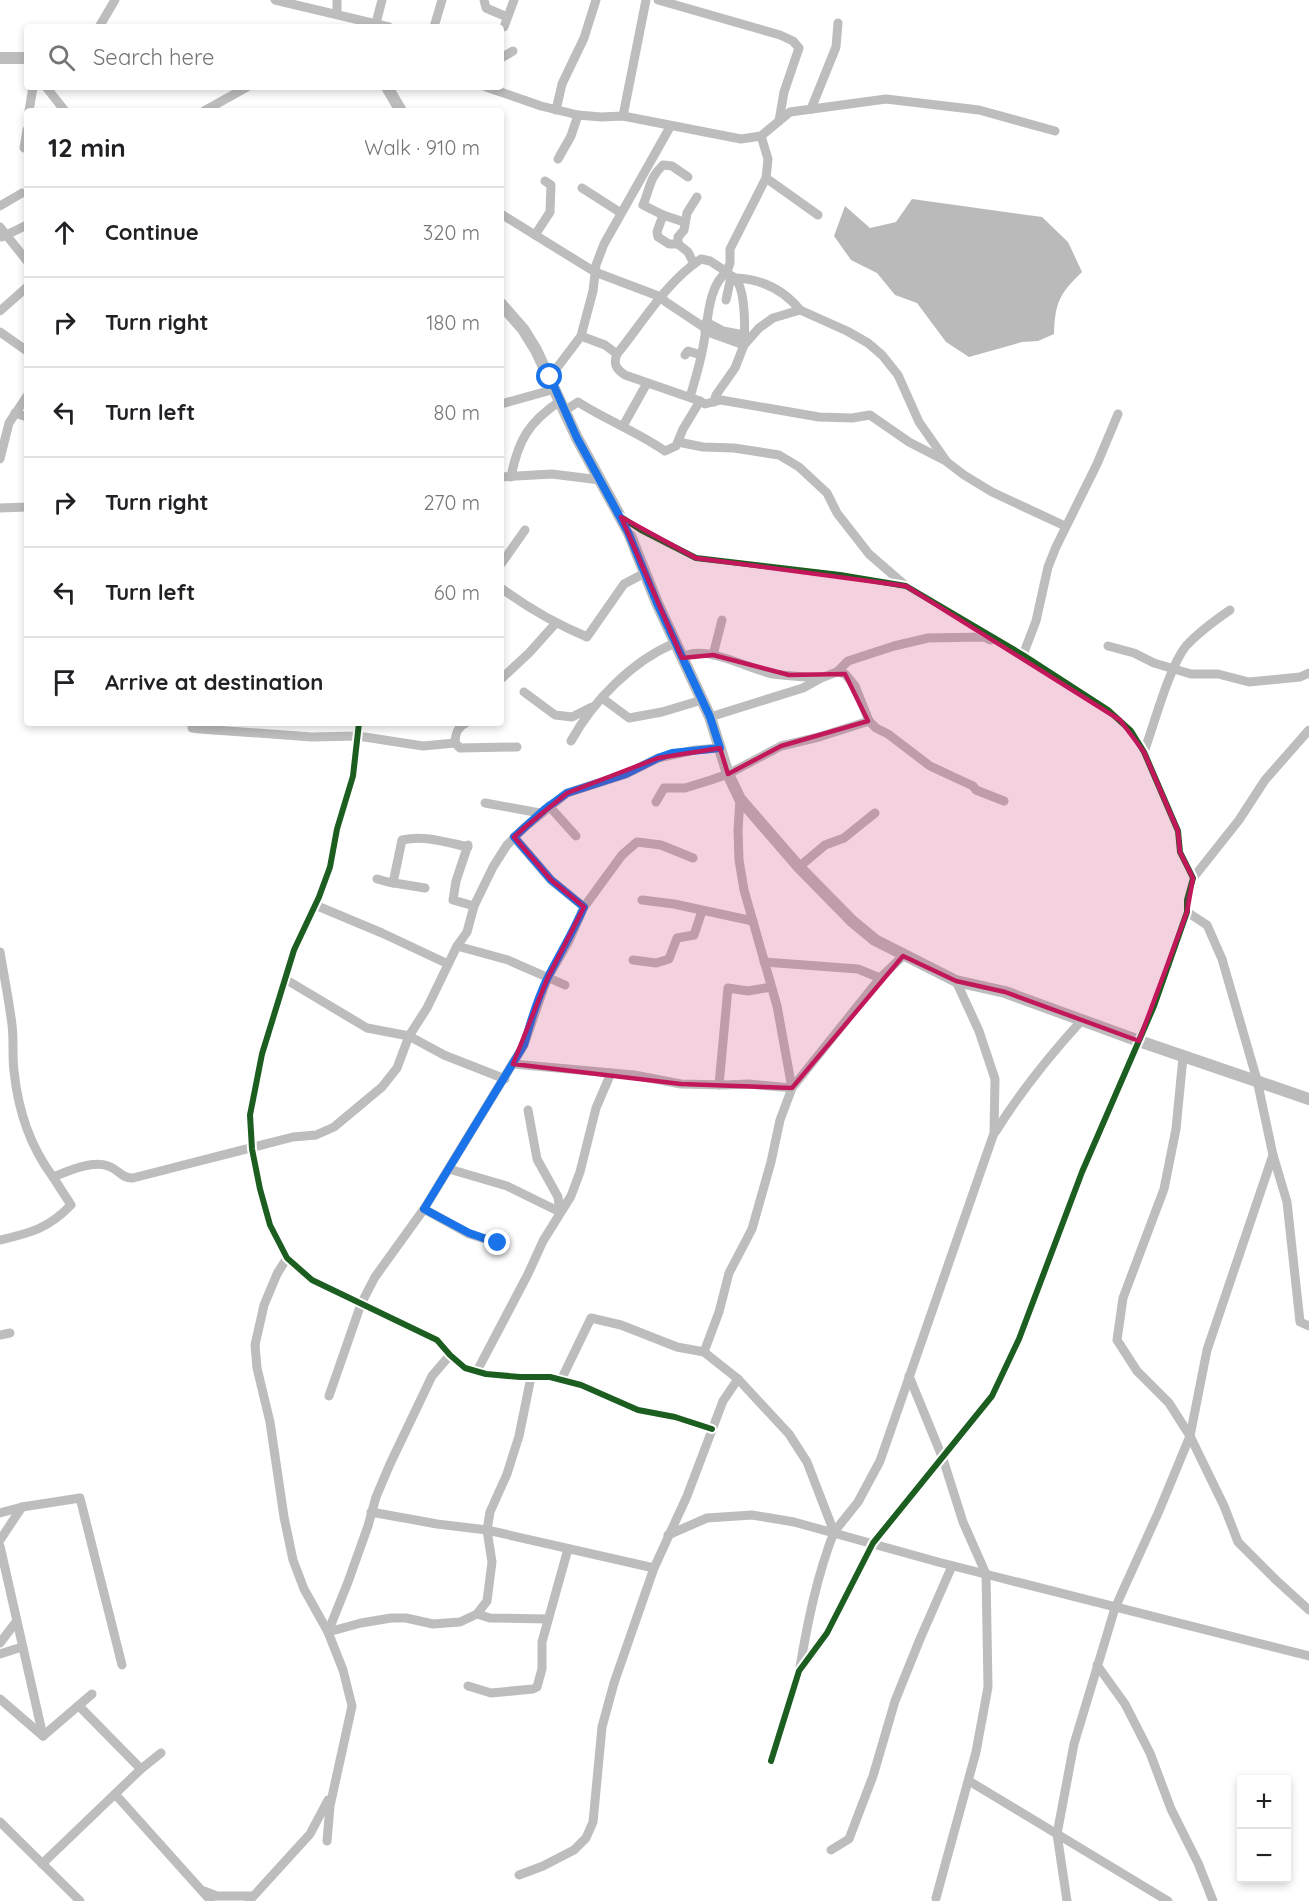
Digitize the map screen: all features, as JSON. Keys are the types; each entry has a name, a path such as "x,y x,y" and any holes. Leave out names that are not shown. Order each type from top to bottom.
{"main road":[{"path":"0,58 24,58"},
{"path":"389,90 399,108"},
{"path":"504,310 523,329 536,350 562,406 621,517 675,643 710,717 728,774 740,799 799,867 852,921 875,940 956,981 1005,992 1183,1057 1309,1099"}],"street":[{"path":"101,24 115,0"},
{"path":"275,0 378,24"},
{"path":"337,13 338,0"},
{"path":"375,23 382,0"},
{"path":"435,24 442,0"},
{"path":"484,0 486,8 507,17"},
{"path":"504,27 514,0"},
{"path":"556,110 562,84 584,38 596,0"},
{"path":"623,116 646,0"},
{"path":"658,0 794,41 799,48 799,54 787,82 778,121"},
{"path":"811,109 836,47 838,23"},
{"path":"504,56 513,51"},
{"path":"30,108 32,90"},
{"path":"48,90 63,108"},
{"path":"209,108 242,90"},
{"path":"495,90 578,115 623,116 741,140 761,136 790,112 885,99 979,110 1055,131"},
{"path":"558,159 571,136 578,115"},
{"path":"550,377 581,336 593,291 595,272 604,244 670,127"},
{"path":"726,300 731,276 730,249 766,178 768,159 761,136"},
{"path":"684,222 643,205 649,183 656,171 663,165 672,166 688,177"},
{"path":"766,178 818,215"},
{"path":"535,235 550,213 551,185 545,181"},
{"path":"582,188 621,213"},
{"path":"0,206 22,193"},
{"path":"678,244 678,237 684,230 687,213 697,197"},
{"path":"663,215 657,232 658,237 669,244 678,244 688,252 694,264"},
{"path":"504,216 595,272 661,297 705,327 744,340"},
{"path":"24,226 2,233 24,258"},
{"path":"714,402 735,368 744,340 743,308 740,288 731,276 710,261 701,259 661,297 617,354 614,362 618,371 700,400 705,404 714,402 721,400 819,417 870,416 992,492 1065,525"},
{"path":"690,397 702,355 705,327 718,281 731,276 762,281 795,303 800,310 847,331 868,343 882,355 898,375 919,422 947,462"},
{"path":"0,311 24,290"},
{"path":"744,340 773,318 800,310"},
{"path":"0,332 24,349"},
{"path":"581,336 605,345 617,354"},
{"path":"685,355 688,351 702,355"},
{"path":"623,426 647,383"},
{"path":"504,403 555,389"},
{"path":"0,459 5,434 24,400"},
{"path":"600,480 552,474 506,477 525,433 535,421 562,406 578,402 603,418 647,438 665,451 676,446 700,400"},
{"path":"15,413 24,416"},
{"path":"1023,655 1036,621 1048,567 1065,525 1097,464 1118,414"},
{"path":"678,442 703,447 734,448 779,454 799,467 827,493 837,513 869,554 906,586 1023,655 1120,720 1131,731 1144,752 1178,831 1180,852 1193,878"},
{"path":"0,508 24,507"},
{"path":"621,517 641,530 696,558 840,575 906,586"},
{"path":"504,560 525,530"},
{"path":"504,590 555,624 587,637 624,584 645,573"},
{"path":"1144,752 1174,670 1185,648 1230,610"},
{"path":"713,655 722,620"},
{"path":"504,676 555,624"},
{"path":"710,717 803,688 820,678 837,672 848,662 894,646 928,638 984,637 1003,644"},
{"path":"571,741 580,724 599,701 634,669 662,649 675,643"},
{"path":"1108,646 1134,653 1174,670 1191,674 1218,674 1249,682 1300,677 1309,673"},
{"path":"682,658 694,654 713,655 771,674 820,678"},
{"path":"837,672 845,674 855,686 868,721 930,766 973,786 976,790 1004,801"},
{"path":"524,692 555,715 572,717 599,701"},
{"path":"599,701 629,718 662,712 702,700"},
{"path":"656,802 664,788 685,788 728,774 781,746 819,737 868,721"},
{"path":"192,726 192,728 201,729 268,734 358,736 423,746 455,743"},
{"path":"268,734 269,726"},
{"path":"359,726 352,776 337,829 330,867 294,950 262,1054 250,1115 252,1149 270,1225 287,1258 312,1280 437,1340 465,1368 486,1374 550,1377 581,1385 638,1410 712,1429"},
{"path":"461,726 455,735 455,743 460,748 517,747"},
{"path":"799,1671 827,1633 873,1543 992,1396 1019,1339 1082,1172 1154,1006 1187,912 1186,900 1193,878 1239,820 1265,780 1308,734"},
{"path":"53,1177 95,1165 109,1166 127,1178 133,1178 292,1137 316,1135 334,1127 382,1087 398,1068 409,1036 427,1008 457,946 467,932 474,906 493,867 514,837 540,813 567,793 626,774 658,758 695,750 720,748"},
{"path":"740,799 739,860 744,890 777,1006 792,1088"},
{"path":"485,803 540,813"},
{"path":"549,806 576,836"},
{"path":"799,867 825,844 844,838 875,813"},
{"path":"514,837 551,880 584,907"},
{"path":"393,883 402,840 433,839 468,846 456,881 453,900 474,906"},
{"path":"329,1396 361,1304 375,1277 424,1209 505,1079 524,1045 547,979 569,941 584,907 622,855 637,842 661,845 693,858"},
{"path":"376,879 425,888"},
{"path":"642,900 753,921"},
{"path":"315,905 448,964"},
{"path":"633,960 656,963 669,958 677,938 694,935 702,911"},
{"path":"1187,912 1207,925 1222,959 1257,1080 1273,1155 1287,1202 1300,1322 1309,1326"},
{"path":"457,946 508,960 564,985"},
{"path":"0,952 12,1027 13,1069 25,1127 40,1160 71,1205 56,1221 23,1235 0,1240"},
{"path":"704,1352 719,1312 729,1273 752,1229 780,1120 792,1088 880,978 903,956"},
{"path":"764,962 858,969 880,978"},
{"path":"285,979 367,1028 409,1036 444,1055 505,1079"},
{"path":"956,981 979,1031 995,1079 994,1133"},
{"path":"718,1085 728,988 748,991 771,987"},
{"path":"771,1761 799,1671 808,1618 822,1562 834,1532 858,1502 880,1461 994,1133 1052,1052 1082,1020"},
{"path":"1183,1057 1176,1129 1164,1189 1123,1298 1117,1340 1137,1371 1169,1403 1190,1436 1224,1506 1238,1542 1309,1610"},
{"path":"513,1064 611,1073 681,1084 749,1084 792,1088"},
{"path":"477,1371 543,1241 571,1196 580,1172 596,1108 611,1073"},
{"path":"528,1110 537,1159 558,1197 560,1212"},
{"path":"1067,1901 1057,1834 1074,1744 1115,1608 1190,1436 1207,1350 1273,1155"},
{"path":"449,1169 507,1186 560,1212"},
{"path":"424,1209 469,1233 498,1243"},
{"path":"287,1258 277,1274 264,1305 255,1345 257,1368 270,1422 284,1517 293,1560 304,1589 328,1632 343,1670 352,1706 334,1790 327,1841"},
{"path":"561,1380 591,1318 621,1325 677,1347 704,1352 738,1379 789,1434 807,1462 834,1532"},
{"path":"0,1335 10,1333"},
{"path":"328,1632 352,1573 376,1497 390,1464 432,1376 450,1355"},
{"path":"909,1376 943,1459 963,1521 986,1574 988,1687 969,1781 936,1898"},
{"path":"328,1632 391,1618 406,1618 433,1624 460,1622 477,1614 487,1601 491,1576 492,1562 487,1530 490,1512 507,1474 519,1436 531,1377"},
{"path":"519,1875 574,1850 586,1838 593,1822 602,1727 614,1683 654,1568 687,1496 723,1401 738,1379"},
{"path":"0,1513 22,1507 80,1498 122,1665"},
{"path":"0,1540 22,1507"},
{"path":"371,1512 436,1524 487,1530 654,1568"},
{"path":"668,1535 707,1518 752,1515 794,1522 952,1566 1309,1656"},
{"path":"0,1546 43,1736"},
{"path":"468,1686 491,1693 537,1687 542,1669 542,1642 547,1619 568,1549"},
{"path":"831,1850 849,1839 873,1776 895,1701 952,1566"},
{"path":"477,1614 490,1618 547,1619"},
{"path":"0,1643 16,1622"},
{"path":"0,1654 22,1647"},
{"path":"1096,1665 1125,1704 1150,1754 1171,1809 1198,1863 1213,1901"},
{"path":"43,1736 92,1694"},
{"path":"0,1699 43,1736"},
{"path":"79,1706 141,1769"},
{"path":"42,1864 141,1769 161,1753"},
{"path":"969,1781 1168,1901"},
{"path":"201,1891 217,1896 251,1898 310,1834 334,1790"},
{"path":"115,1794 211,1901"},
{"path":"0,1822 80,1901"}],"highlighted area":[{"path":"621,517 696,558 906,586 1120,720 1144,752 1178,831 1180,852 1193,878 1187,912 1139,1041 1005,992 956,981 903,956 792,1088 681,1084 513,1064 547,979 584,907 551,880 514,837 567,793 658,758 720,748 728,774 781,746 868,721 845,674 789,675 713,655 682,658"}],"shaded area":[{"path":"912,199 1042,217 1068,242 1082,272 1063,293 1057,307 1054,334 1038,341 1022,342 969,357 946,342 917,303 895,295 877,273 851,260 834,236 845,206 870,228 896,222"}],"cycle path":[{"path":"621,517 641,530 696,558 840,575 906,586 1023,655 1108,710 1131,731 1144,752 1178,831 1180,852 1193,878 1187,900 1187,912 1154,1006 1082,1172 1019,1339 992,1396 873,1543 827,1633 799,1671 771,1761"},
{"path":"359,726 353,776 337,829 330,867 319,897 294,950 262,1054 250,1115 252,1149 270,1225 287,1258 312,1280 437,1340 465,1368 486,1374 550,1377 581,1385 638,1410 675,1417 712,1429"}],"route":[{"path":"498,1243 469,1233 424,1209 524,1045 547,979 569,941 584,907 551,880 514,837 567,793 626,774 672,753 720,748 710,717 657,603 628,532 577,438 550,377"}]}
